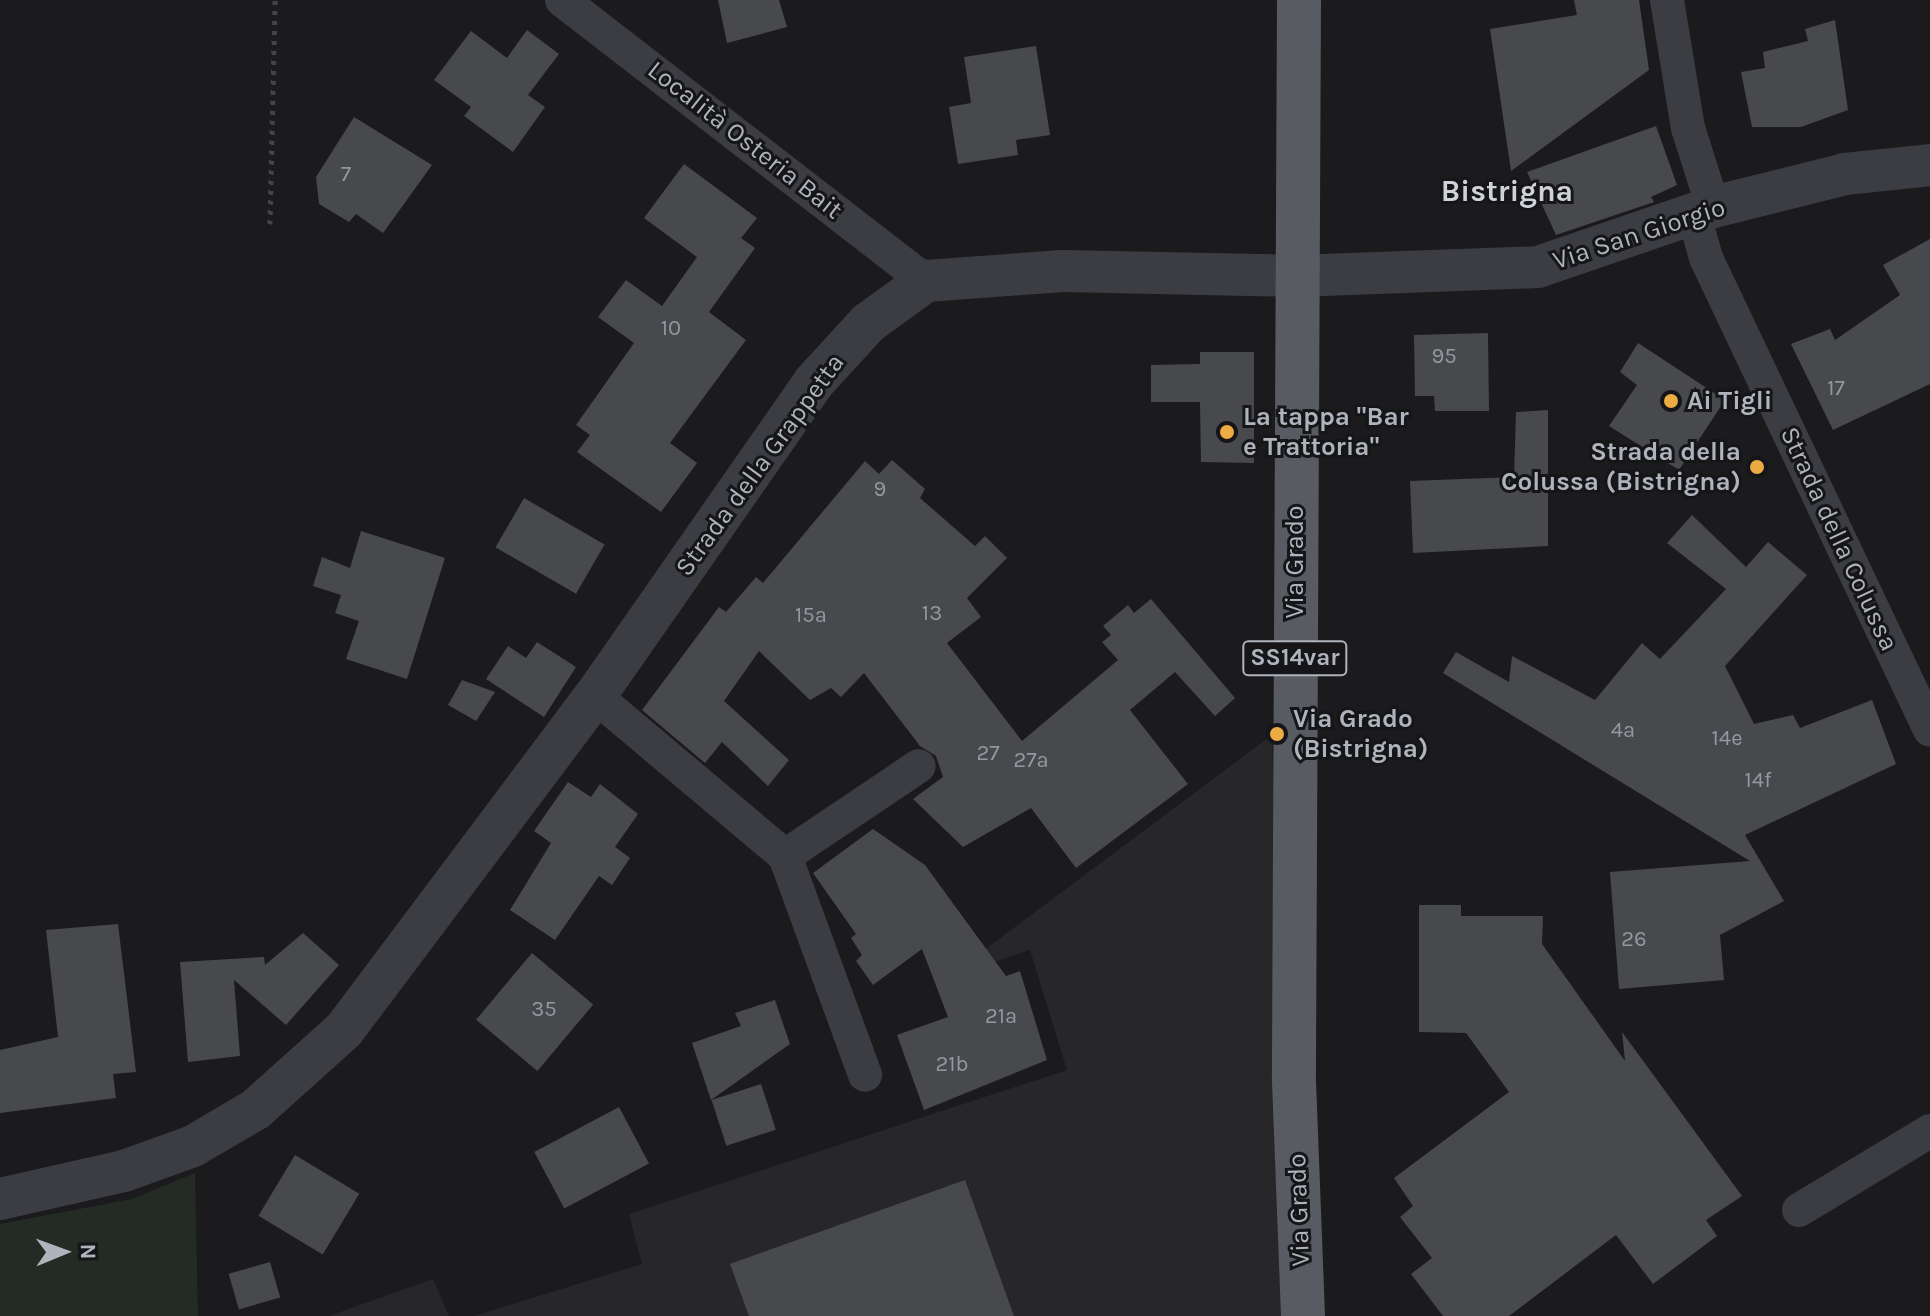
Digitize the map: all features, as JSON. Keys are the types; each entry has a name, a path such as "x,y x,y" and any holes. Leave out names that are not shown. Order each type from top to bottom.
{"main road":[{"name":"Via Grado","path":"1299,0 1294,1081 1303,1316"}],"street":[{"name":"Località Osteria Bait","path":"562,0 926,281"},
{"name":"Strada della Colussa","path":"1667,0 1704,211 1706,258 1930,730"},
{"name":"Via San Giorgio","path":"1296,276 1538,267 1704,211 1845,174 1930,165"},
{"path":"926,281 1063,271 1296,276"},
{"name":"Strada della Grappetta","path":"0,1199 124,1171 193,1146 256,1109 344,1030 595,696 814,382 868,323 926,281"},
{"path":"595,696 785,856 865,1075"},
{"path":"785,856 919,766"},
{"path":"1799,1210 1930,1131"}],"path":[{"path":"270,224 275,0"}],"shaded area":[{"path":"1272,735 1288,1316 474,1316 642,1264 629,1214 1067,1070 1030,950 948,977"},
{"path":"195,1173 198,1316 0,1316 0,1224 132,1199"},
{"path":"433,1279 449,1316 329,1316"}],"building":[{"path":"718,0 779,0 787,27 727,43"},
{"path":"1574,0 1639,0 1649,70 1511,171 1490,29 1577,15"},
{"path":"1835,20 1848,110 1801,127 1752,127 1741,72 1765,68 1763,52 1808,41 1805,29"},
{"path":"527,30 559,54 528,95 545,107 513,152 464,116 471,107 434,80 471,31 507,58"},
{"path":"1036,46 1050,135 1016,140 1018,155 958,164 949,107 971,103 964,57"},
{"path":"354,117 432,165 383,233 356,214 349,222 319,204 316,177"},
{"path":"1656,126 1677,185 1651,197 1654,202 1556,235 1527,172"},
{"path":"684,164 757,218 741,238 755,248 709,312 746,340 670,443 697,463 661,512 577,452 590,435 576,425 634,343 598,317 626,280 662,306 697,257 644,218"},
{"path":"1930,239 1930,384 1833,430 1791,344 1830,329 1835,340 1900,295 1883,265"},
{"path":"1488,333 1489,411 1435,411 1434,396 1415,396 1414,335"},
{"path":"1638,343 1725,400 1679,470 1609,426 1637,385 1620,372"},
{"name":"La tappa \"Bar e Trattoria\"","path":"1200,352 1254,352 1254,463 1201,462 1200,402 1151,402 1151,365 1200,364"},
{"path":"1548,410 1548,546 1413,553 1410,481 1514,477 1516,412"},
{"path":"892,460 925,489 920,498 975,546 985,536 1007,558 967,598 981,617 947,643 1022,741 1118,660 1102,642 1111,635 1103,626 1128,605 1134,613 1151,599 1235,698 1215,716 1175,672 1130,710 1188,784 1076,868 1031,808 963,847 913,799 943,777 936,756 920,746 864,673 841,697 831,688 810,700 759,651 724,701 789,760 768,786 722,742 705,763 642,710 719,607 726,612 756,577 763,583 865,461 879,474"},
{"path":"524,498 605,544 576,594 496,547"},
{"path":"1692,515 1746,567 1768,542 1807,575 1725,666 1754,724 1793,715 1800,728 1872,700 1896,764 1745,835 1784,901 1720,935 1724,980 1619,989 1610,872 1750,861 1443,673 1456,652 1509,682 1512,656 1595,700 1642,643 1660,659 1726,589 1667,543"},
{"path":"361,531 445,558 407,679 346,659 359,621 335,613 341,595 313,586 322,557 350,568"},
{"path":"537,642 576,667 544,717 486,679 508,646 526,658"},
{"path":"462,680 495,692 476,721 448,705"},
{"path":"568,782 591,797 600,784 638,814 615,847 630,858 612,885 599,876 555,940 510,910 551,843 534,831"},
{"path":"873,829 925,865 1006,976 1020,971 1047,1060 924,1110 897,1035 948,1017 922,949 873,985 856,961 862,955 851,938 856,934 813,873"},
{"path":"1419,905 1461,905 1461,916 1543,916 1542,944 1625,1061 1622,1032 1742,1196 1706,1220 1717,1236 1653,1284 1616,1235 1509,1316 1443,1316 1411,1274 1432,1258 1400,1217 1413,1206 1394,1178 1509,1092 1466,1033 1419,1032"},
{"path":"118,924 136,1072 113,1074 116,1098 0,1113 0,1050 58,1037 46,930"},
{"path":"303,933 339,965 286,1025 234,980 240,1056 188,1062 180,962 264,957 265,965"},
{"path":"532,953 593,1004 537,1071 476,1020"},
{"path":"775,1000 790,1044 711,1100 692,1043 741,1026 735,1013"},
{"path":"761,1084 776,1130 726,1146 712,1100"},
{"path":"619,1107 649,1164 564,1209 534,1152"},
{"path":"295,1155 359,1194 323,1254 258,1216"},
{"path":"965,1180 1014,1316 749,1316 730,1264"},
{"path":"270,1262 280,1298 239,1309 229,1274"}],"place":[{"name":"Ai Tigli","path":"1671,401"},
{"name":"La tappa \"Bar e Trattoria\"","path":"1227,432"},
{"name":"Strada della Colussa (Bistrigna)","path":"1757,467"},
{"name":"Via Grado (Bistrigna)","path":"1277,734"}],"district":[{"name":"Bistrigna","path":"1507,191"}]}
